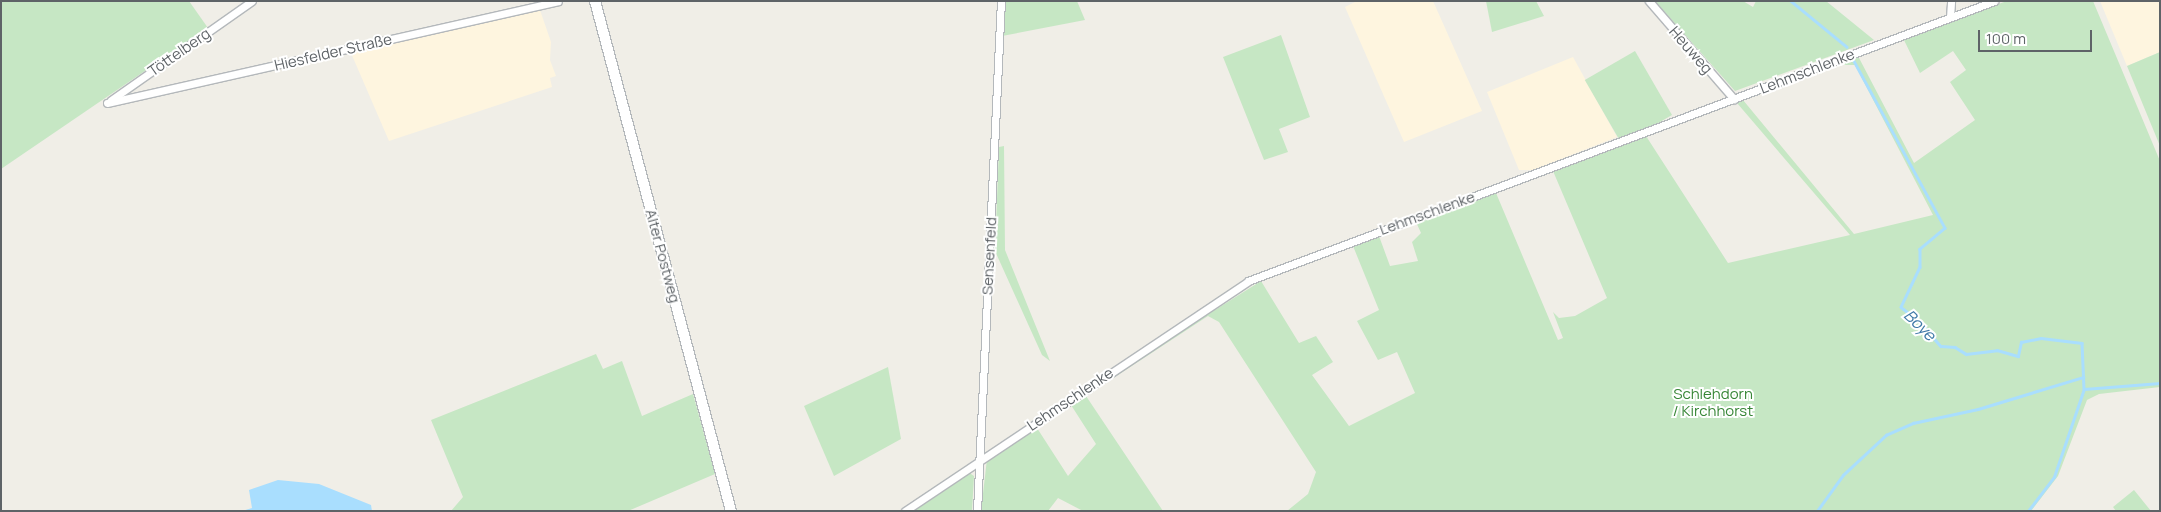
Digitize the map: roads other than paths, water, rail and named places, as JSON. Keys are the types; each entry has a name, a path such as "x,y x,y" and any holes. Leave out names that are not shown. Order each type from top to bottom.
{"main road":[{"name":"Alter Postweg","path":"595,1 731,511"}],"street":[{"name":"Töttelberg","path":"107,103 252,1"},
{"name":"Hiesfelder Straße","path":"107,103 558,1"},
{"name":"Sensenfeld","path":"978,511 1001,1"},
{"name":"Heuweg","path":"1649,1 1734,99"},
{"path":"1950,17 1951,1"},
{"name":"Lehmschlenke","path":"905,511 1248,281 1994,1"}],"water":[{"path":"278,480 319,484 371,505 372,511 242,511 252,508 249,490"}],"waterway":[{"name":"Boye","path":"1791,1 1847,47"},
{"name":"Boye","path":"1854,61 1945,228 1920,249 1920,267 1901,307 1919,321 1941,346 1955,347 1966,354 1997,350 2018,356 2021,342 2041,338 2082,343 2084,389 2160,383"},
{"path":"1817,511 1843,475 1886,435 1913,423 1978,409 2083,377"},
{"path":"2028,511 2054,477 2084,389"}],"park label":[{"name":"Schlehdorn / Kirchhorst","path":"1713,402"}]}
